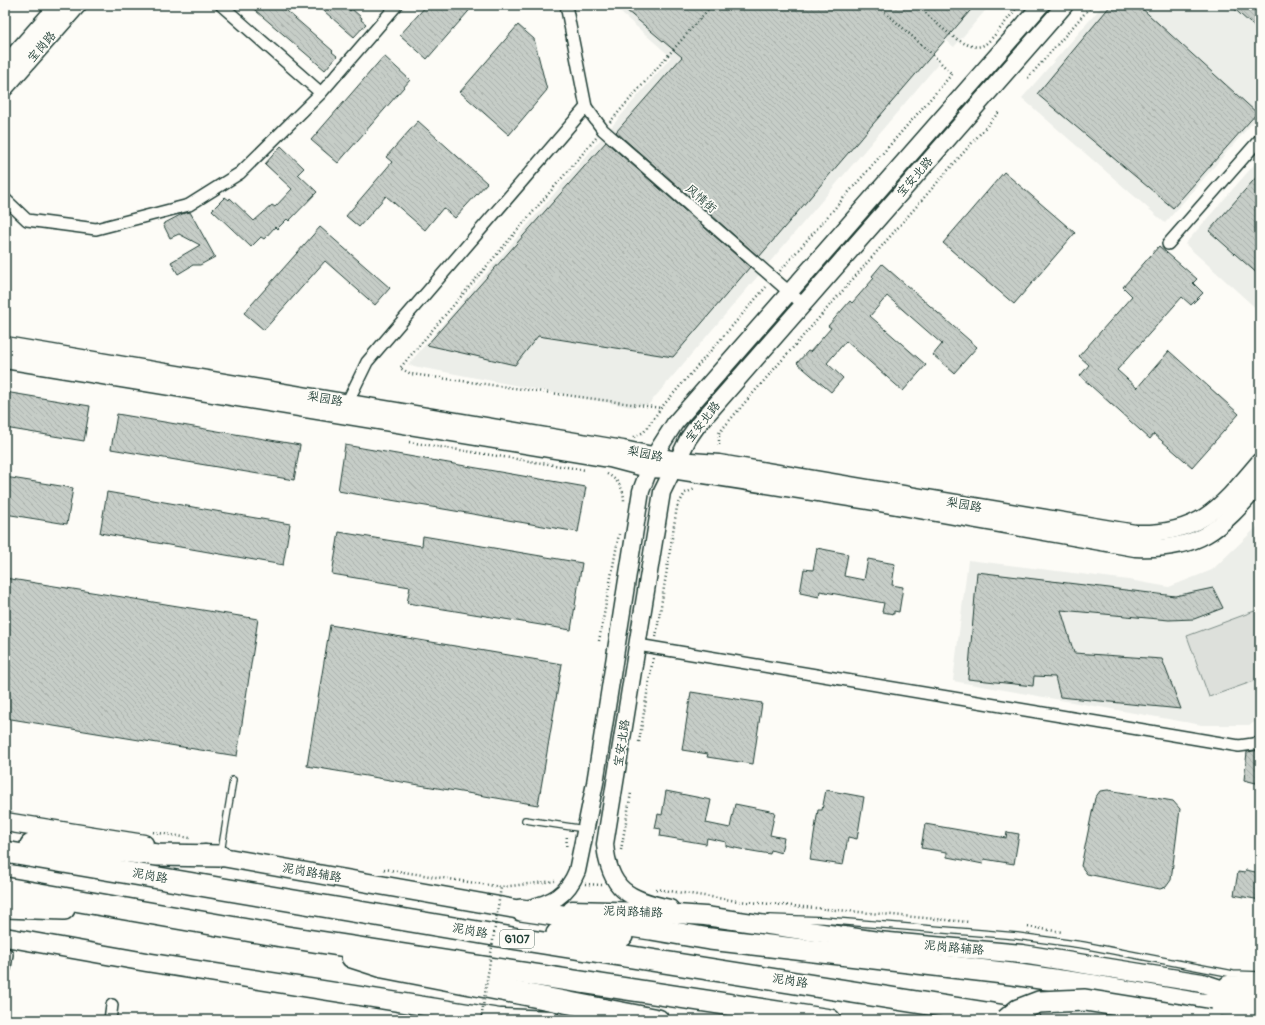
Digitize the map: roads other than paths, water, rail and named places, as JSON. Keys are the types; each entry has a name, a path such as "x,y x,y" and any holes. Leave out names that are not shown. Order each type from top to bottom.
{"highway":[{"path":"5,846 75,846 158,855 220,856"},
{"name":"泥岗路","path":"5,852 518,940 1030,1020"},
{"path":"5,888 287,937 830,1020"},
{"path":"5,907 76,910 109,906"},
{"path":"521,910 710,939 957,969 1012,974 1201,1004 1260,1008"},
{"path":"518,940 547,934 710,939"},
{"path":"287,937 383,967 658,1020"},
{"path":"1006,1020 1018,1010 1039,1002 1085,1000 1210,1020"}],"main road":[{"name":"泥岗路辅路","path":"5,822 220,856 521,910 647,912 705,916 878,941 1022,954 1202,983 1260,1002"},
{"path":"5,936 161,965 507,1019 551,1020"},
{"path":"1202,983 1260,986"}],"street":[{"name":"宝岗路","path":"5,65 58,5"},
{"name":"宝岗路","path":"5,88 78,5"},
{"path":"221,5 320,93"},
{"path":"5,199 27,220 96,229 189,205 240,173 320,93 397,5"},
{"path":"346,409 367,362 586,107 566,5"},
{"name":"宝安北路","path":"521,910 544,905 555,900 572,882 577,871 596,776 639,502 651,463 675,423 788,292 1041,5"},
{"name":"宝安北路","path":"705,916 656,905 626,894 610,871 605,844 662,492 674,465 697,426 1065,5"},
{"name":"风情街","path":"586,107 603,130 804,305"},
{"path":"1168,244 1260,139"},
{"name":"梨园路","path":"5,345 346,409"},
{"name":"梨园路","path":"5,360 623,449 651,463 674,465 1129,547 1160,549 1182,545 1201,537 1220,526 1236,512 1260,484"},
{"name":"梨园路","path":"674,465 718,463 1105,529 1154,534 1173,531 1191,525 1208,515 1232,493 1260,461"},
{"path":"638,645 1239,746 1260,743"},
{"path":"5,968 7,954"},
{"path":"110,1020 112,1005"}],"lane":[{"path":"220,856 233,780"},
{"path":"525,820 585,829"},
{"path":"738,920 780,917 1016,936 1083,945 1233,974 1260,975"}]}
